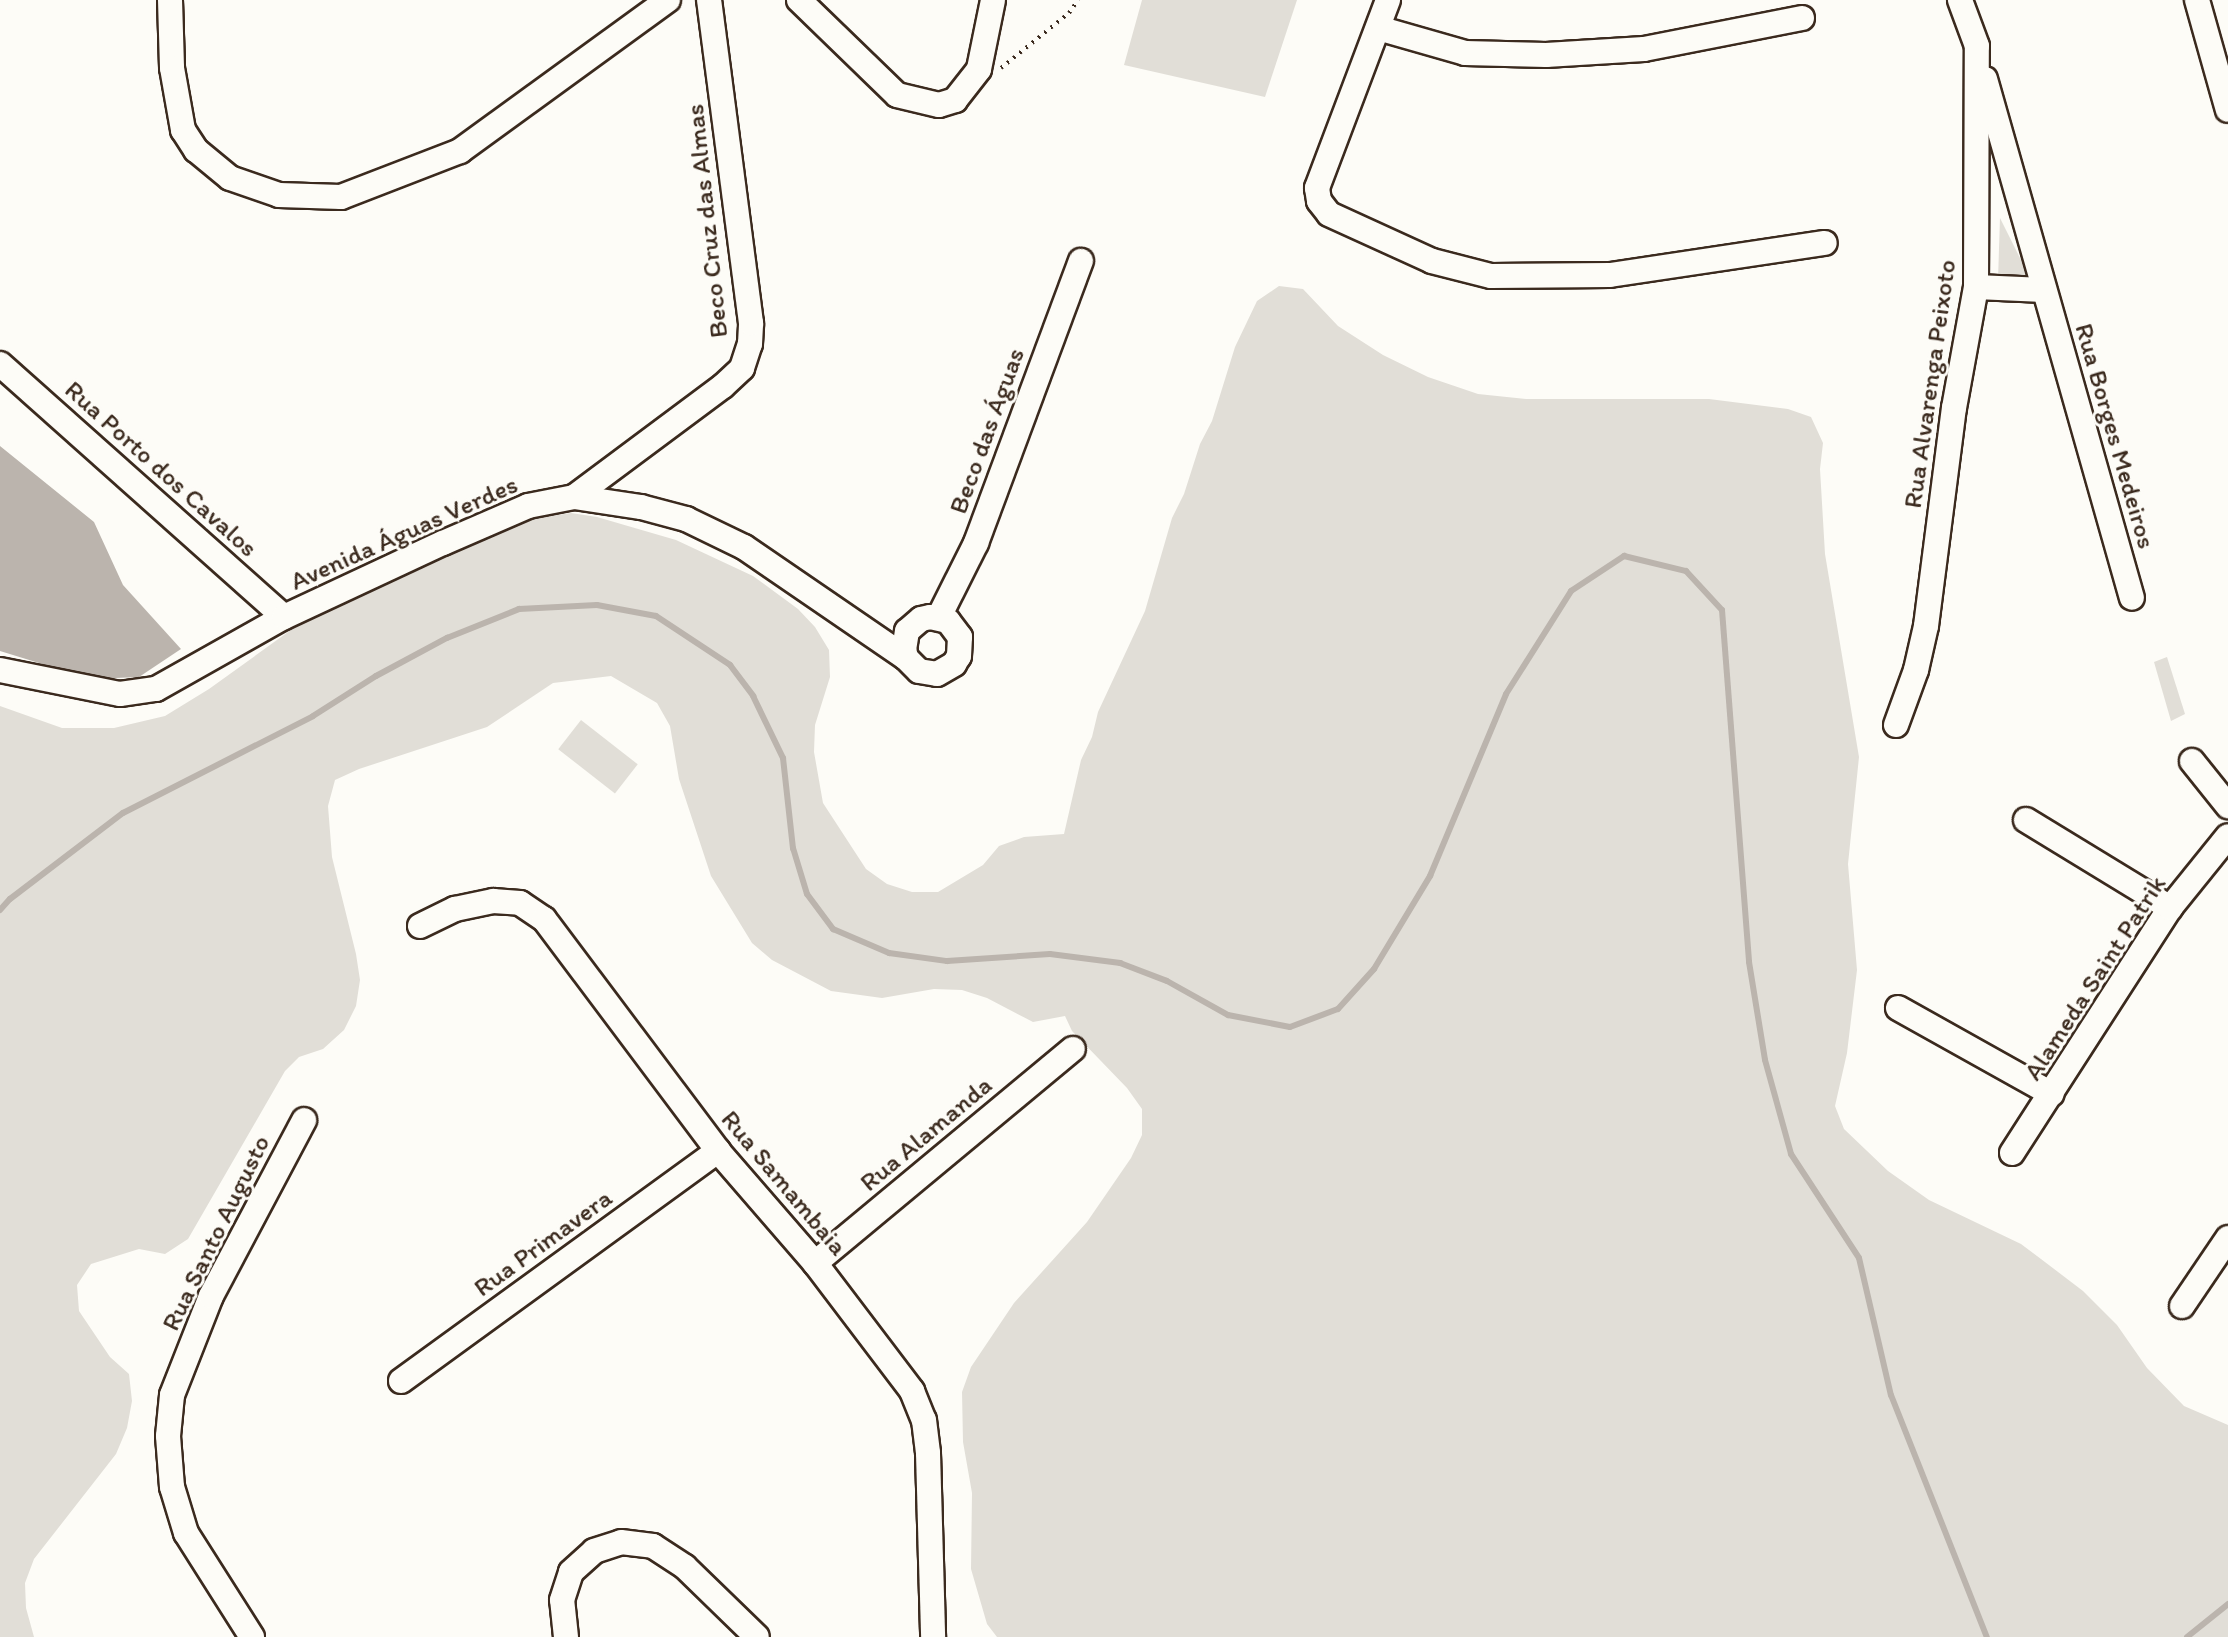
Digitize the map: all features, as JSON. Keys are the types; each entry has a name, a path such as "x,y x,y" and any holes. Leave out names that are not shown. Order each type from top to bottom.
{"street":[{"path":"170,0 172,68 183,130 196,150 230,178 279,195 341,197 460,151 668,0"},
{"name":"Beco Cruz das Almas","path":"574,497 723,386 742,368 750,344 751,323 709,0"},
{"path":"799,0 897,95 923,103 947,102 967,87 979,69 993,0"},
{"path":"1388,0 1317,188 1319,201 1329,214 1432,261 1491,276 1610,275 1825,243"},
{"name":"Rua Alvarenga Peixoto","path":"1896,725 1916,670 1926,626 1954,408 1976,287 1977,46 1960,0"},
{"path":"2197,0 2228,110"},
{"path":"1378,28 1465,53 1546,55 1644,49 1802,18"},
{"name":"Rua Borges Medeiros","path":"1977,46 2019,207 2132,598"},
{"path":"1976,205 2019,207"},
{"name":"Beco das Águas","path":"939,617 976,543 1081,261"},
{"path":"1976,287 2044,290"},
{"name":"Rua Porto dos Cavalos","path":"0,364 284,617"},
{"name":"Avenida Águas Verdes","path":"0,670 120,694 156,689 284,617 528,506 574,497 641,507 698,524 744,547 906,658 919,671 928,674 946,671 959,656 960,637 955,628 939,617"},
{"path":"906,658 907,631 921,619 939,617"},
{"path":"2192,761 2228,806"},
{"path":"2026,820 2170,908"},
{"name":"Alameda Saint Patrik","path":"2012,1153 2170,908 2228,836"},
{"name":"Rua Samambaia","path":"420,926 455,909 493,901 520,903 544,919 718,1151 815,1263 912,1391 924,1420 933,1637"},
{"path":"1898,1008 2052,1094"},
{"name":"Rua Alamanda","path":"815,1263 1073,1049"},
{"name":"Rua Santo Augusto","path":"252,1637 186,1533 172,1487 168,1436 170,1408 172,1395 211,1296 304,1120"},
{"name":"Rua Primavera","path":"401,1381 718,1151"},
{"path":"2182,1306 2228,1238"},
{"path":"566,1637 562,1600 571,1572 594,1551 621,1542 653,1546 685,1567 757,1637"}],"path":[{"path":"979,69 1000,69 1069,13 1078,0"}],"shaded area":[{"path":"1142,0 1297,0 1265,97 1124,65"},
{"path":"2000,218 2029,276 2026,281 1998,280"},
{"path":"1279,286 1303,289 1338,326 1383,355 1428,377 1478,394 1526,399 1709,399 1788,409 1811,417 1823,443 1820,469 1825,554 1859,757 1848,864 1857,970 1847,1053 1835,1106 1844,1129 1888,1171 1929,1200 2021,1244 2083,1291 2117,1325 2147,1368 2184,1406 2228,1425 2228,1637 997,1637 987,1624 971,1569 972,1493 963,1442 962,1392 971,1367 1014,1303 1087,1222 1131,1158 1142,1135 1142,1109 1127,1088 1072,1031 1065,1016 1033,1022 987,998 962,990 934,989 882,998 831,991 772,960 752,943 711,876 679,779 670,726 657,703 611,676 553,683 487,727 359,769 335,780 328,806 332,857 356,954 360,980 356,1006 344,1030 323,1049 299,1057 285,1071 188,1239 165,1254 139,1249 91,1264 77,1285 79,1311 110,1357 129,1374 132,1401 127,1428 116,1454 34,1559 25,1583 26,1608 34,1637 0,1637 0,706 62,728 114,728 165,716 209,689 320,609 486,534 538,518 571,513 597,517 676,540 753,576 798,609 815,627 829,650 830,677 815,725 814,752 823,803 866,869 887,884 912,892 938,892 983,865 999,846 1024,837 1064,834 1081,760 1092,737 1098,712 1145,611 1172,518 1212,421 1235,347 1257,301"},
{"path":"0,446 94,522 123,585 181,649 139,677 91,679 0,651"},
{"path":"2167,657 2185,714 2171,721 2154,662"},
{"path":"581,720 638,764 615,793 558,749"}],"waterway":[{"path":"0,910 10,899 123,813 313,716 376,676 447,638 519,609 597,605 656,616 730,665 753,696 783,758 793,848 807,894 833,929 889,953 947,961 1050,954 1120,963 1167,981 1228,1015 1290,1027 1338,1009 1374,969 1430,876 1506,694 1571,591 1624,556 1686,571 1722,610 1749,962 1765,1060 1791,1154 1859,1258 1891,1395 1987,1637"},
{"path":"2187,1637 2228,1604"}]}
